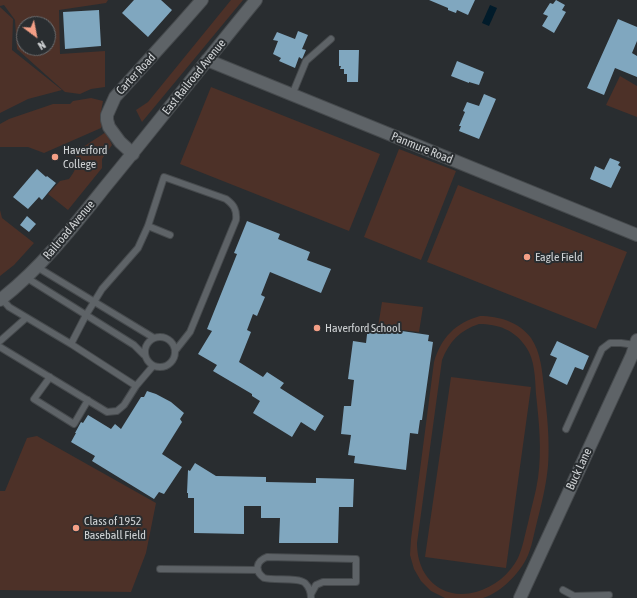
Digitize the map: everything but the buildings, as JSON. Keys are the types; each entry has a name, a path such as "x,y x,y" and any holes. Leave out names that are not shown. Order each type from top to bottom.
{"street":[{"name":"Carter Road","path":"133,154 120,142 109,127 107,115 114,96 202,0"},
{"name":"East Railroad Avenue","path":"133,154 256,0"},
{"name":"Panmure Road","path":"207,60 637,234"},
{"name":"Railroad Avenue","path":"1,299 27,278 133,154"},
{"name":"Buck Lane","path":"520,598 636,344"}],"lane":[{"path":"292,95 306,61 331,39"},
{"path":"71,344 102,289 138,248 148,226 164,177 226,199 232,203 237,214 236,220 190,332 175,351"},
{"path":"148,226 170,235"},
{"path":"37,267 154,338"},
{"path":"27,278 134,344 144,355 146,360 157,368 166,366 173,360 175,351 172,342 169,339 159,337 149,341 144,350 144,355"},
{"path":"1,299 9,307 26,318 71,344 136,386"},
{"path":"0,341 26,318"},
{"path":"566,429 602,349 610,343 636,344"},
{"path":"0,347 107,412 117,411 124,405 136,386 153,366"},
{"path":"50,377 34,399 74,424 88,400"},
{"path":"267,557 356,560 356,582 323,582 316,585 311,596 305,584 301,582 264,578 258,570 261,560 267,557"},
{"path":"160,569 258,570"},
{"path":"563,590 574,597 609,595"}],"shaded area":[{"path":"0,0 108,0 106,3 59,10 60,54 105,51 105,87 91,89 80,94 65,92 25,56 56,56 56,16 16,16 16,34 15,20 4,5 0,6"},
{"path":"231,0 243,0 142,122 136,110 148,102"},
{"path":"0,7 13,19 12,50 16,53 16,56 20,56 62,90 28,99 0,113"},
{"path":"620,76 637,86 637,117 606,105"},
{"path":"211,87 380,154 349,231 180,164"},
{"path":"91,98 103,101 100,117 102,125 101,128 44,153 28,147 0,147 0,124 9,119 53,104 70,104 73,101"},
{"path":"106,132 112,145 102,159 102,168 68,210 48,194 60,181 69,179 76,168 76,155 80,149"},
{"path":"399,149 456,171 421,260 364,237"},
{"name":"Eagle Field","path":"458,185 627,252 596,329 427,262"},
{"path":"0,210 2,218 34,243 14,265 0,276"},
{"path":"382,302 423,307 419,332 378,327"},
{"path":"480,316 487,316 508,321 521,328 531,338 537,350 543,375 549,456 546,481 532,545 520,569 501,589 489,596 483,598 445,598 431,591 421,581 414,569 410,555 411,539 434,362 437,353 450,333 456,327","holes":["479,324 486,324 506,329 517,336 529,352 533,363 540,446 538,478 524,540 515,564 501,579 489,587 472,593 458,594 441,589 430,580 420,563 417,543 442,360 452,342 461,333"]},
{"path":"451,377 531,387 506,568 425,557"},
{"name":"Class of 1952 Baseball Field","path":"37,436 156,503 146,553 131,592 0,590 0,491 5,491 27,438"}],"water":[{"path":"490,5 497,8 489,26 482,23"}],"place":[{"name":"Haverford College","path":"55,157"},
{"name":"Eagle Field","path":"527,257"},
{"name":"Haverford School","path":"317,328"},
{"name":"Class of 1952 Baseball Field","path":"76,528"}]}
